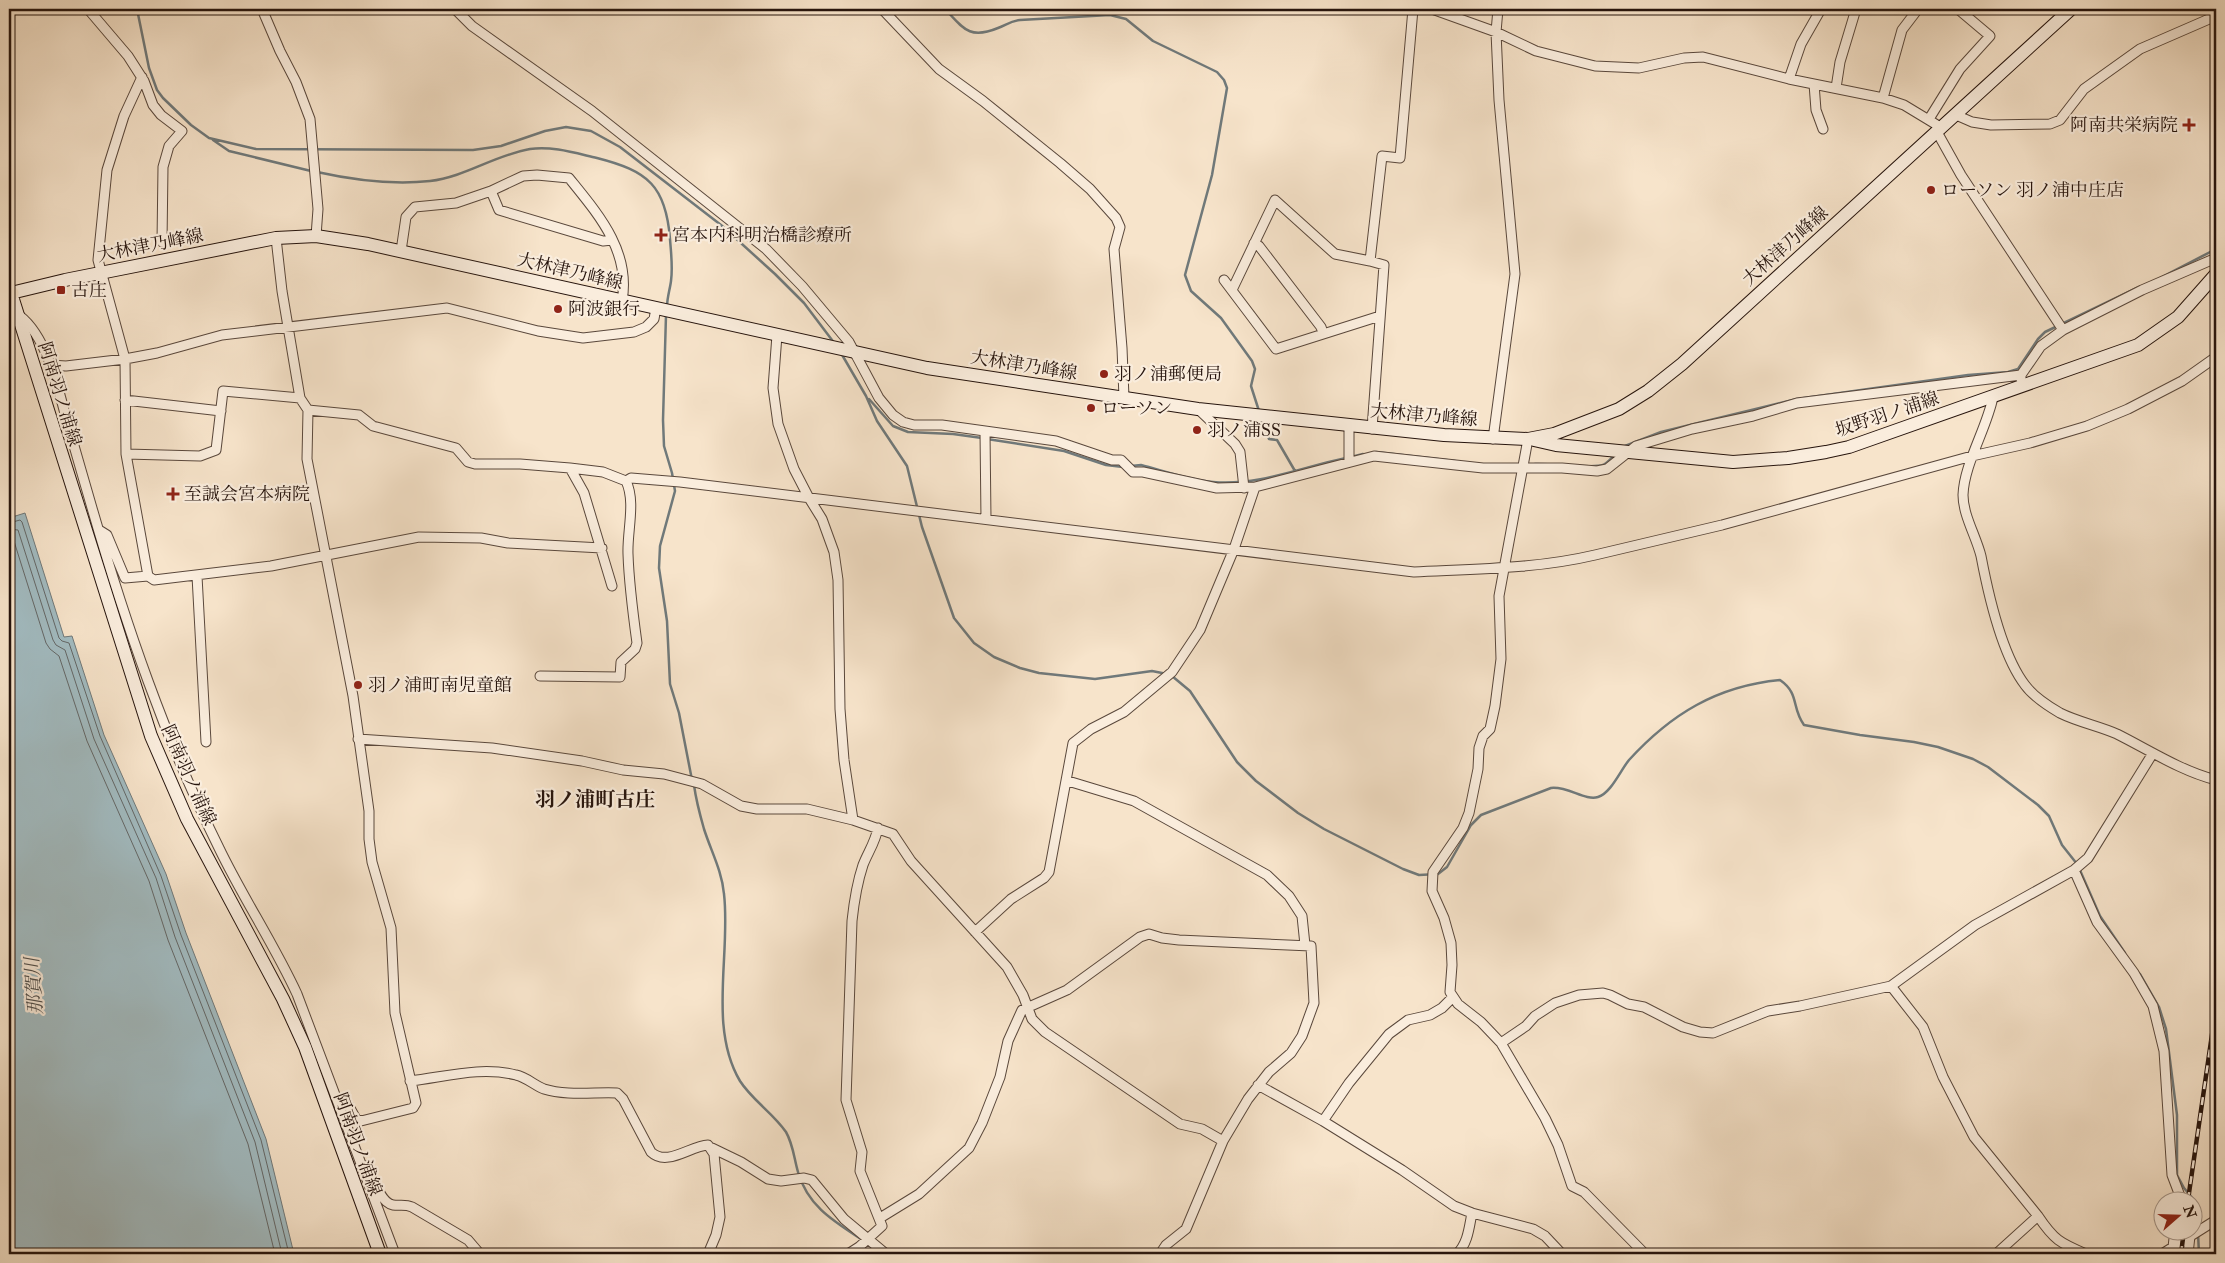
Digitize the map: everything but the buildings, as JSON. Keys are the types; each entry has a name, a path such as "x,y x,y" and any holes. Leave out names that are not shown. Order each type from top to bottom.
{"main road":[{"name":"大林津乃峰線","path":"9,290 276,238 316,236 341,238 927,368 1198,409 1349,426 1493,439 1530,439 1554,434 1588,422 1619,409 1648,391 1682,364 2072,9"},
{"name":"坂野羽ノ浦線","path":"1530,439 1556,445 1733,462 1788,458 1849,447 1993,397 2021,381 2138,345 2178,317 2216,274"},
{"name":"阿南羽ノ浦線","path":"9,290 151,736 188,818 283,998 305,1047 380,1254"}],"street":[{"path":"88,9 128,56 142,77 153,105 161,115 182,131 169,146 164,167 162,242"},
{"path":"262,9 310,119 318,209 316,236"},
{"path":"454,9 472,26 592,111 766,250 802,286 848,342 848,351 879,398 893,415 903,422 914,425 942,425 985,437 1056,441 1112,460 1121,460 1133,472 1143,472 1205,487 1255,487 1374,456 1483,468 1524,464 1597,471 1607,469 1623,457 1626,452 1636,446 1692,429 1753,416 1797,403 2021,381 2041,346 2063,330 2142,290 2216,258"},
{"path":"882,9 939,69 983,101 1060,163 1090,189 1116,218 1120,227 1114,249 1114,264 1122,348 1124,398"},
{"path":"1370,261 1382,156 1400,158 1413,9"},
{"path":"1432,9 1496,32 1536,51 1595,66 1639,68 1684,58 1703,56 1789,79 1883,98 1904,105 1929,119 1939,130 1960,175 2063,330"},
{"path":"1493,439 1515,274 1500,100 1496,32 1498,9"},
{"path":"1789,79 1801,44 1821,9"},
{"path":"1836,88 1840,62 1856,9"},
{"path":"1883,98 1902,30 1918,9"},
{"path":"1929,119 1960,69 1990,36 1958,9"},
{"path":"1956,114 1972,122 1991,124 2050,124 2060,120 2084,89 2140,49 2216,16"},
{"path":"142,77 124,116 106,170 98,260 125,359 126,454 148,576"},
{"path":"1814,84 1816,110 1824,129"},
{"path":"401,251 406,217 415,207 456,204 491,191 523,176 537,175 569,178 604,222 612,240 624,270 626,283 622,301"},
{"path":"491,191 500,210 603,241 612,240"},
{"path":"1232,290 1275,200 1336,254 1384,264 1372,428"},
{"path":"276,238 300,398 308,410 307,459 344,644 369,811 369,839 372,862 391,928 395,1013 416,1103 413,1108 361,1121 356,1119 346,1101 338,1102"},
{"path":"1254,244 1259,246 1321,327 1323,333"},
{"path":"1224,280 1276,349 1380,316"},
{"path":"51,365 66,366 125,359 157,353 222,335 447,308 538,331 584,338 634,332 646,327 663,310"},
{"path":"17,314 22,317 38,339 51,365 99,530 146,680 186,778 220,850 284,966 317,1042 360,1166 395,1254"},
{"path":"777,336 773,388 775,412 781,436 808,498 822,519 830,537 836,561 840,709 844,760 853,820"},
{"path":"308,410 359,415 373,426 456,448 468,462 475,464 520,464 570,468 603,472 626,480 631,478 680,482 1414,572 1503,568 1576,560 1722,525 1972,456 2030,444 2096,423 2128,409 2182,381 2216,357"},
{"path":"126,454 200,456 212,453 216,450 223,390 300,398"},
{"path":"1993,397 1972,456 1963,494 1964,506 1978,545 1989,597 2014,667 2025,685 2038,698 2060,713 2115,734 2205,777 2216,780"},
{"path":"125,400 221,411"},
{"path":"1198,409 1235,444 1240,452 1244,488"},
{"path":"1349,426 1349,462"},
{"path":"985,437 986,519"},
{"path":"1530,439 1499,596 1501,659 1490,730 1483,736 1479,748 1478,769 1469,813 1463,828 1433,876 1432,891 1444,918 1451,943 1450,992 1452,998 1501,1043 1545,1118 1558,1145 1572,1186 1584,1192 1645,1254"},
{"path":"570,468 584,493 612,586"},
{"path":"540,676 620,677 622,662 636,649 628,552 630,499 626,480"},
{"path":"975,932 1011,899 1044,878 1049,872 1068,781 1073,743 1091,729 1124,712 1168,675 1200,630 1234,550 1255,487"},
{"path":"99,530 107,535 121,574 125,578 148,576 154,580 270,566 419,537 481,538 508,543 602,548"},
{"path":"197,576 206,742"},
{"path":"358,739 492,748 573,760 623,770 664,774 696,782 726,796 741,806 757,809 807,809 853,820 892,834 911,861 1007,967 1023,995 1032,1019 1045,1032 1180,1124 1202,1129 1223,1141"},
{"path":"1501,1043 1526,1026 1535,1016 1556,1003 1578,995 1603,993 1628,1004 1644,1007 1683,1027 1700,1032 1713,1033 1768,1011 1891,986 1975,925 2077,868 2111,823 2153,753"},
{"path":"1068,781 1134,801 1267,875 1289,896 1302,916 1305,945"},
{"path":"851,1254 882,1226 860,1171 862,1152 846,1100 852,921 856,892 864,864 874,845 878,828"},
{"path":"2077,868 2097,922 2134,972 2153,1006 2160,1030 2165,1059 2172,1175 2178,1190"},
{"path":"880,1218 919,1194 969,1148 982,1123 1000,1077 1008,1041 1022,1010 1067,990 1140,937 1149,934 1179,940 1311,946 1314,1003 1308,1024 1291,1053 1258,1085 1223,1141 1186,1229 1166,1245 1160,1254"},
{"path":"1891,986 1923,1027 1943,1077 1974,1138 2038,1216 2050,1234 2060,1242 2086,1254"},
{"path":"1323,1121 1349,1083 1389,1034 1408,1020 1430,1015 1442,1008 1452,998"},
{"path":"410,1081 450,1076 467,1071 488,1072 517,1075 544,1089 559,1092 617,1093 623,1099 656,1157 665,1159 700,1146 708,1145 768,1178 781,1182 799,1179 812,1180 844,1219 886,1254"},
{"path":"1258,1085 1323,1121 1402,1170 1454,1206 1472,1213 1533,1229 1545,1236 1562,1254"},
{"path":"708,1254 716,1235 720,1217 712,1148"},
{"path":"360,1166 368,1166 384,1200 392,1205 405,1204 412,1207 468,1240 480,1254"},
{"path":"1457,1254 1463,1249 1468,1236 1472,1213"},
{"path":"1996,1254 2038,1216"},
{"path":"2202,1229 2216,1220"},
{"path":"2172,1247 2173,1240"},
{"path":"2162,1254 2183,1240"},
{"path":"2188,1254 2190,1240"},
{"path":"684,1254 698,1254"}],"water":[{"name":"那賀川","path":"25,513 64,637 72,636 104,735 166,874 186,933 266,1139 294,1254 9,1254 9,518"}],"waterway":[{"path":"137,9 149,68 157,90 191,125 209,138 256,149 473,150 501,146 545,131 566,127 591,131 620,147 721,225 804,303 835,344"},
{"path":"945,9 962,27 980,33 1020,20 1110,15 1126,19 1153,41 1217,72 1224,80 1227,88 1212,175 1185,275 1191,291 1221,318 1252,361 1255,369 1251,386 1259,411"},
{"path":"213,140 229,151 311,171"},
{"path":"317,172 373,181 430,181 443,179 517,152 539,148 572,152 615,163 641,175 659,194 664,206 668,221 672,265 667,307"},
{"path":"2160,278 2216,249"},
{"path":"1625,446 1661,432 1797,399 1968,375 2008,372 2018,369 2038,339 2045,332 2137,288"},
{"path":"666,315 664,446 675,491 660,546 659,568 667,621 670,684 679,713 692,780"},
{"path":"841,353 866,396 877,421 907,466 922,527 954,618 974,643 994,657 1020,668 1039,673 1095,679 1152,671 1167,674"},
{"path":"869,399 893,426 908,432 953,434 982,438"},
{"path":"1263,421 1269,439 1277,440 1295,471"},
{"path":"987,439 1064,451 1106,465 1123,467"},
{"path":"1376,452 1455,461"},
{"path":"1351,457 1363,454"},
{"path":"1535,464 1598,466 1605,464 1615,455"},
{"path":"1131,466 1141,465 1204,481 1230,482 1264,479 1346,458"},
{"path":"1172,676 1190,691 1237,762 1256,781 1298,813 1324,829 1403,869 1419,875 1438,874 1447,867 1471,825 1481,815 1551,788 1564,789 1593,798 1603,795 1629,760 1661,729 1679,716 1716,696 1757,683 1780,680 1790,690 1804,725 1938,747 1973,759 1988,767 2038,805 2049,816 2062,845 2077,864"},
{"path":"694,785 703,824 723,886 725,917 723,1014 730,1060 745,1088 786,1132 792,1146 798,1172 808,1195 824,1213 864,1241"},
{"path":"2079,868 2100,916 2125,953"},
{"path":"2140,974 2159,1007 2166,1029 2177,1115 2177,1175 2186,1190"},
{"path":"2198,1240 2199,1254"},
{"path":"872,1248 878,1254"}],"railway":[{"path":"2189,1190 2216,1007"},
{"path":"2181,1254 2183,1240"}],"place":[{"name":"阿南共栄病院","path":"2189,125"},
{"name":"ローソン 羽ノ浦中庄店","path":"1931,190"},
{"name":"宮本内科明治橋診療所","path":"661,235"},
{"name":"古庄","path":"61,290"},
{"name":"阿波銀行","path":"558,309"},
{"name":"羽ノ浦郵便局","path":"1104,374"},
{"name":"ローソン","path":"1091,408"},
{"name":"羽ノ浦SS","path":"1197,430"},
{"name":"至誠会宮本病院","path":"173,494"},
{"name":"羽ノ浦町南児童館","path":"358,685"}],"district":[{"name":"羽ノ浦町古庄","path":"595,799"}]}
